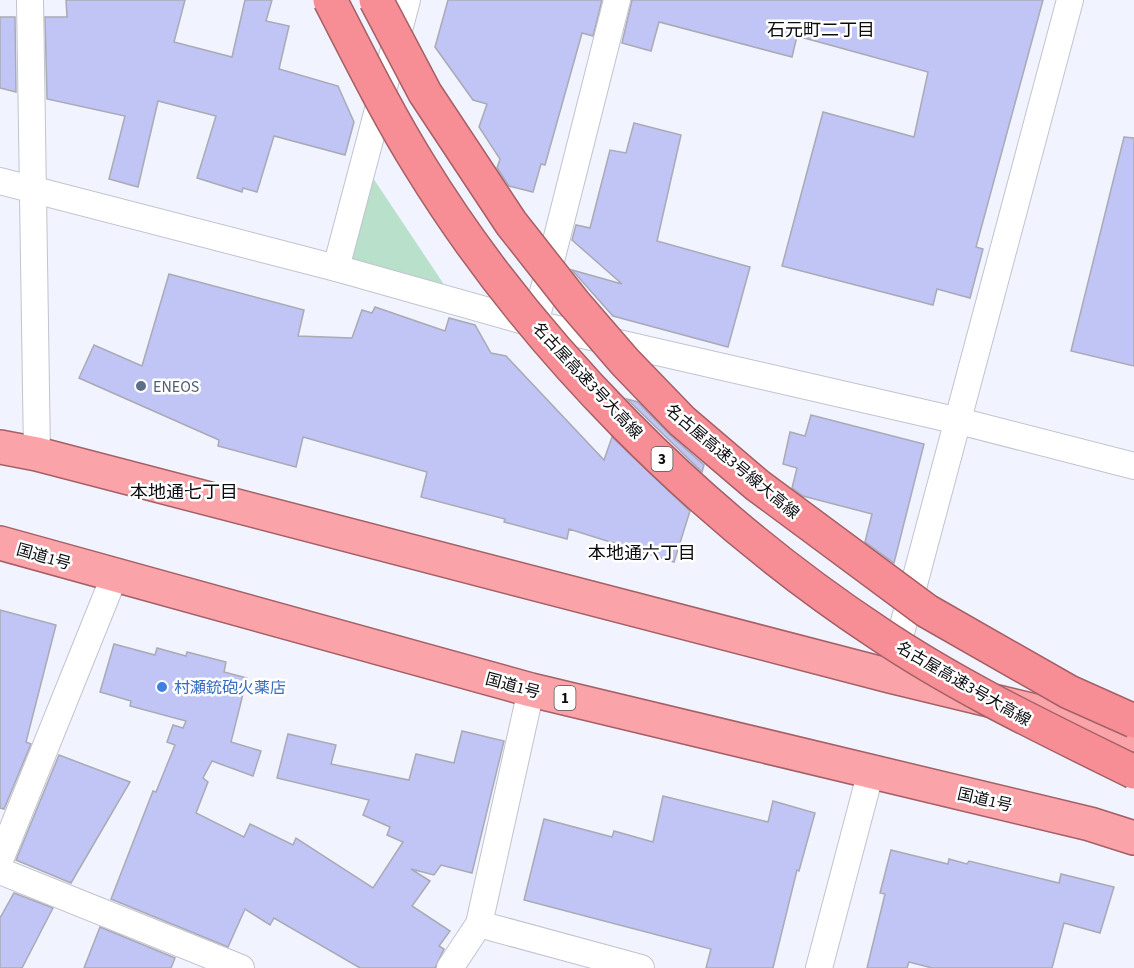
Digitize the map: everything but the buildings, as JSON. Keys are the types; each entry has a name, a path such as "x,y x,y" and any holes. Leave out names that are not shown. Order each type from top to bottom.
{"highway":[{"name":"名古屋高速3号大高線","path":"330,0 387,110 421,168 471,242 516,302 578,371 695,491 783,566 879,634 1042,727 1134,772"},
{"name":"名古屋高速3号線大高線","path":"376,0 425,93 511,223 603,337 682,422 757,485 927,610 1069,692 1134,721"},
{"path":"0,447 37,454 890,676 1134,735"},
{"name":"国道1号","path":"0,543 114,577 531,690 1090,824 1134,838"}],"street":[{"path":"30,0 37,454"},
{"path":"336,268 407,0"},
{"path":"535,324 617,0"},
{"path":"890,676 1070,0"},
{"path":"0,181 336,268 535,324 959,421 1134,466"},
{"path":"0,860 114,577"},
{"path":"450,968 479,924 531,690"},
{"path":"819,968 871,771"},
{"path":"0,871 242,968"},
{"path":"479,924 641,968"}],"green space":[{"path":"367,169 445,286 344,262"}],"place":[{"name":"ENEOS","path":"141,386"},
{"name":"村瀬銃砲火薬店","path":"162,687"}],"district":[{"name":"石元町二丁目","path":"821,30"},
{"name":"本地通七丁目","path":"184,492"},
{"name":"本地通六丁目","path":"642,553"}]}
